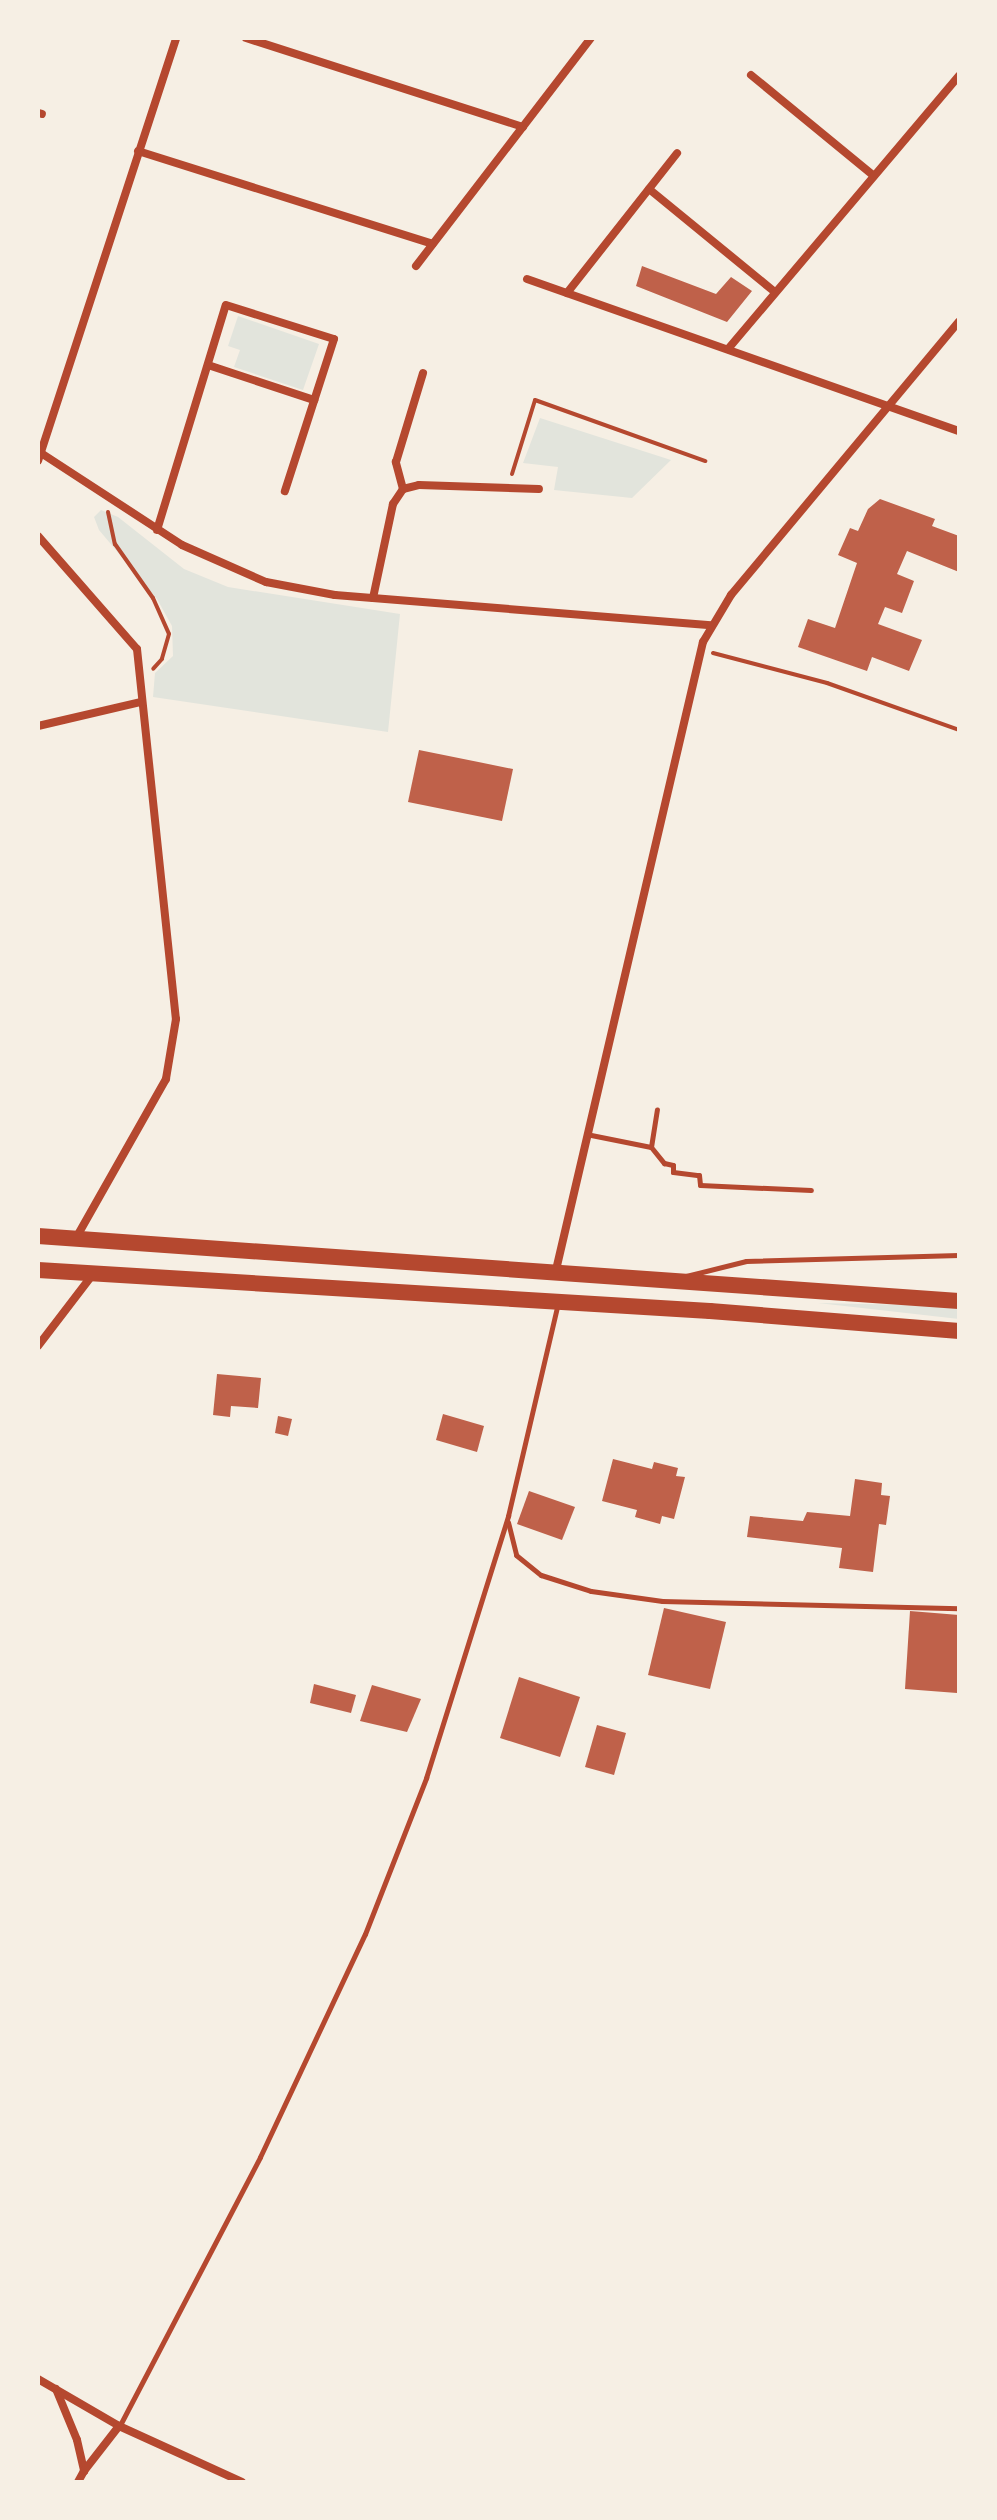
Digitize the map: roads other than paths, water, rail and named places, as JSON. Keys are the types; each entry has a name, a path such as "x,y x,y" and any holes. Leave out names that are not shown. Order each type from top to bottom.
{"main road":[{"path":"38,1236 556,1270 959,1301"},
{"path":"38,1270 558,1301 959,1331"}],"street":[{"path":"176,38 40,457 114,499 157,530 208,560 266,582 373,598 711,625"},
{"path":"246,38 523,127"},
{"path":"416,266 591,38"},
{"path":"751,75 874,176"},
{"path":"728,349 959,76"},
{"path":"138,151 433,244"},
{"path":"567,293 677,153"},
{"path":"649,189 775,292"},
{"path":"527,279 959,431"},
{"path":"157,530 226,305 334,339 285,491"},
{"path":"556,1270 591,1135 699,656 711,625 959,321"},
{"path":"208,365 314,400"},
{"path":"373,598 393,504 403,489 396,462 423,373"},
{"path":"403,489 539,489"},
{"path":"38,536 137,649 143,679 141,702 176,1019 166,1079 76,1238"},
{"path":"38,726 141,702"},
{"path":"38,1346 93,1274"},
{"path":"38,2379 119,2426 242,2482"},
{"path":"55,2388 70,2415 84,2471"},
{"path":"78,2482 119,2426"}],"lane":[{"path":"651,1147 657,1109"},
{"path":"591,1135 651,1147 664,1163 673,1165 673,1172 699,1175 700,1185 811,1190"},
{"path":"678,1279 746,1261 959,1255"},
{"path":"119,2426 260,2157 365,1934 426,1778 508,1516 558,1301"},
{"path":"508,1516 516,1555 541,1575 591,1591 662,1601 959,1608"}]}
